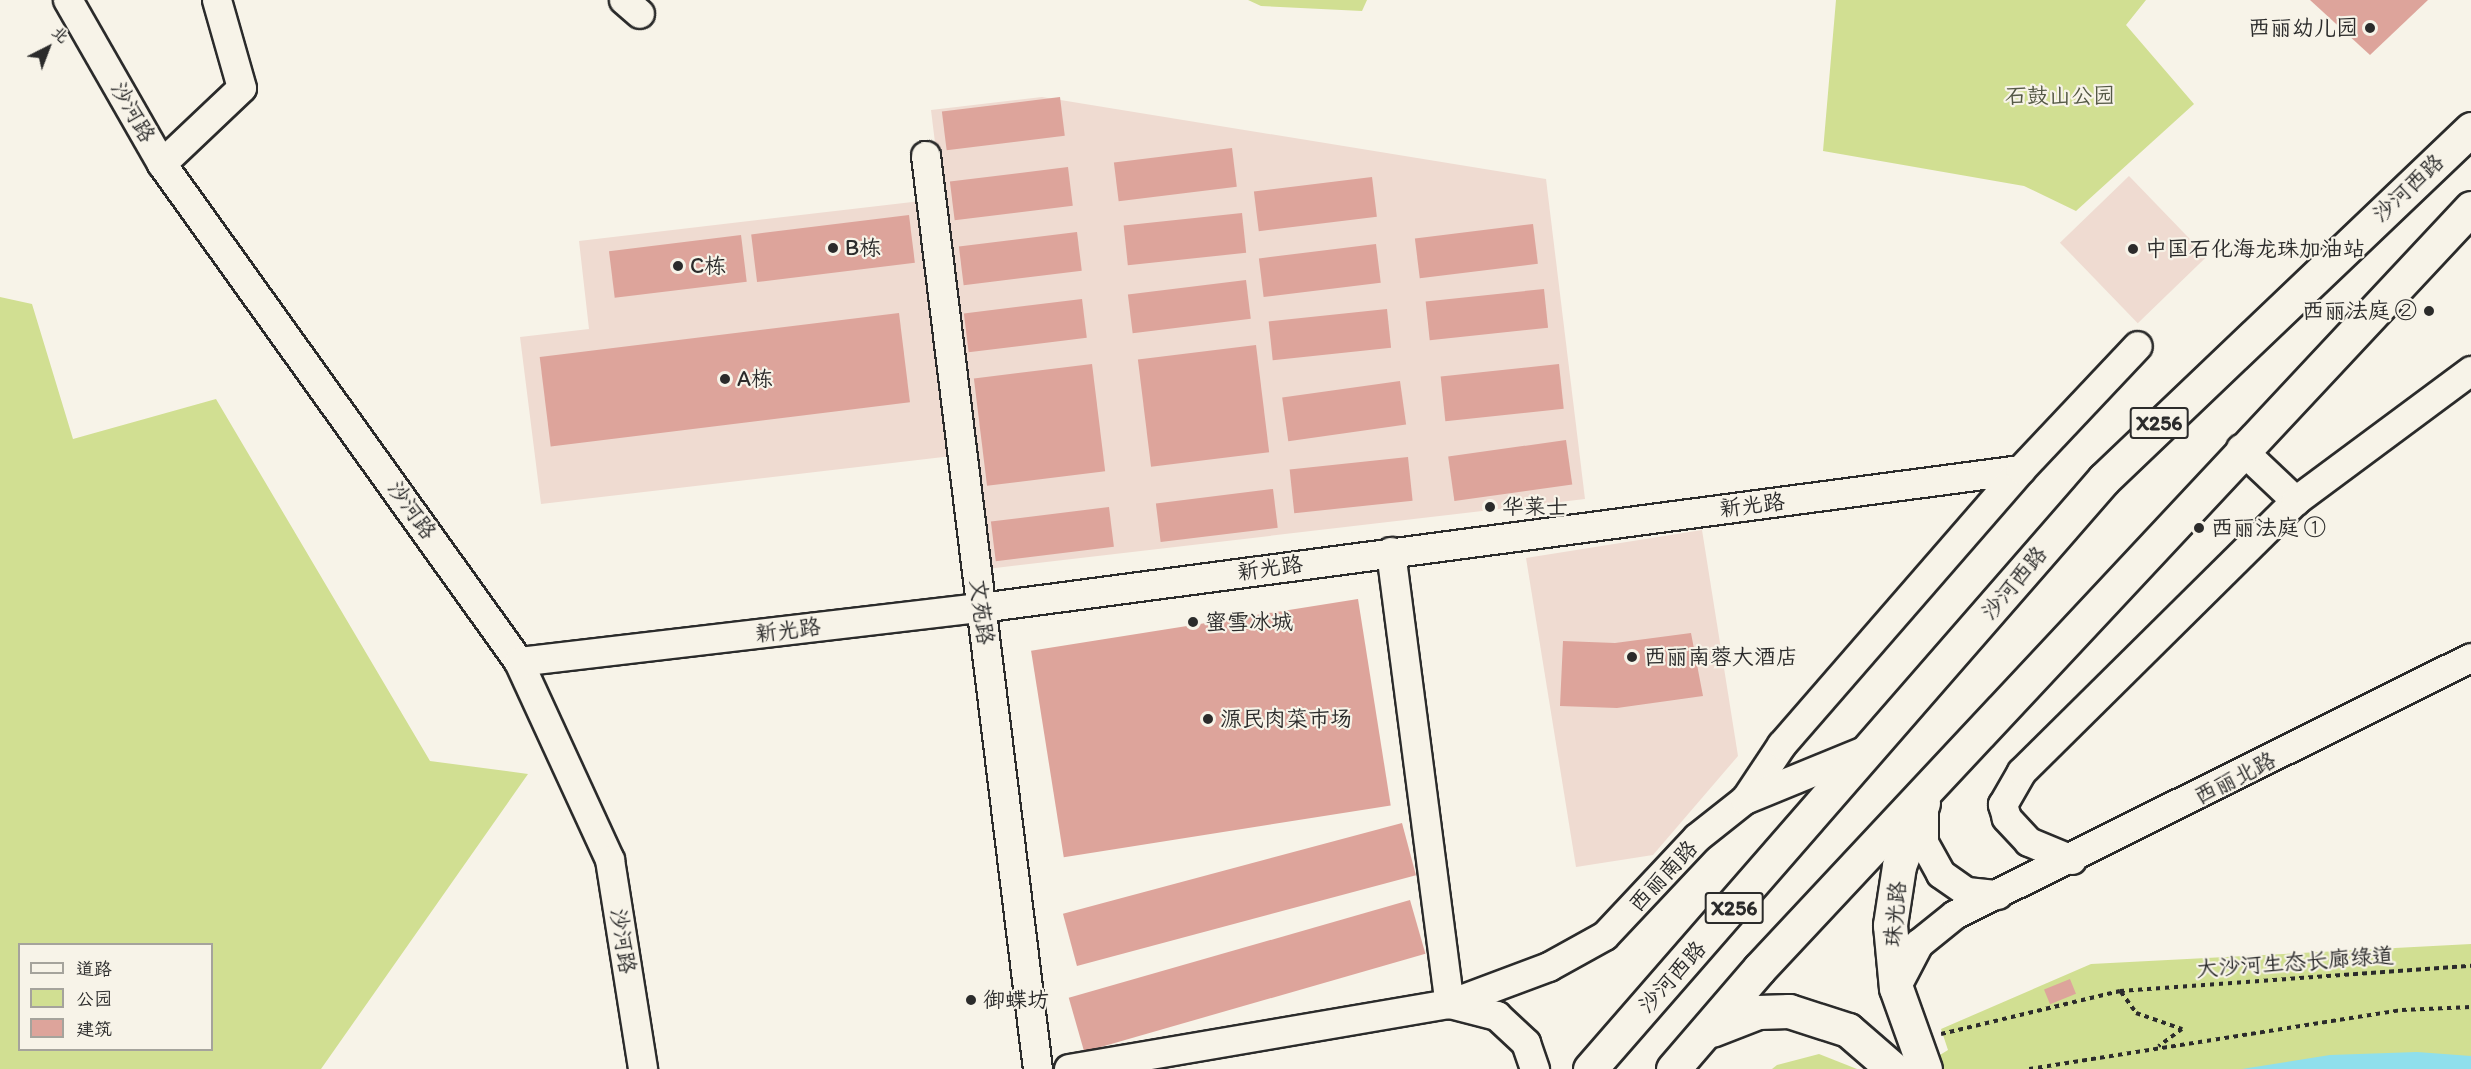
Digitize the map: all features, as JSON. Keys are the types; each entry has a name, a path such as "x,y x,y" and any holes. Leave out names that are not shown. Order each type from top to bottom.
{"main road":[{"name":"沙河西路","path":"1590,1069 1876,746 2104,479 2471,129"},
{"name":"X256","path":"1673,1069 1948,765 2241,449 2471,208"},
{"name":"珠光路","path":"1925,799 1899,866 1891,904 1896,988 1926,1069"},
{"path":"1700,1038 1729,1020 1788,1011 1848,1030 1893,1069"}],"street":[{"name":"沙河路","path":"68,0 162,164 519,662 610,860 643,1069"},
{"path":"162,164 242,88 217,0"},
{"name":"文苑路","path":"926,156 1038,1069"},
{"path":"1745,800 1782,745 2021,470 2138,346"},
{"path":"2072,860 2015,830 2003,805 2009,788 2296,501 2471,371"},
{"path":"2241,449 2296,501"},
{"name":"新光路","path":"519,662 981,608 2021,470"},
{"path":"1391,552 1450,1004"},
{"name":"西丽北路","path":"1896,988 1906,961 1935,928 2471,658"},
{"name":"西丽南路","path":"1069,1069 1450,1004 1590,947 1697,838 1745,800 1876,746"},
{"name":"珠光路","path":"1925,799 1948,765"},
{"path":"1925,799 1924,843 1941,873 1967,892 1998,895"},
{"name":"西丽南路","path":"1450,1004 1497,1016 1526,1043 1535,1069"}],"path":[{"name":"大沙河生态长廊绿道","path":"1913,1038 2120,991 2471,966"},
{"path":"2120,991 2136,1012 2182,1029 2158,1047"},
{"path":"2029,1069 2402,1010 2471,1007"}],"shaded area":[{"path":"1042,97 1546,179 1585,499 987,569 931,110"},
{"name":"中国石化海龙珠加油站","path":"2129,176 2207,257 2138,323 2060,243"},
{"path":"921,201 952,456 541,504 520,337 589,329 579,241"},
{"name":"西丽南蓉大酒店","path":"1702,530 1738,756 1653,855 1576,867 1526,558"}],"green space":[{"path":"1248,0 1367,0 1362,11 1261,6"},
{"name":"石鼓山公园","path":"1836,0 2146,0 2126,25 2194,104 2076,211 2024,186 1823,151"},
{"path":"0,297 32,304 73,439 216,399 430,761 528,774 321,1069 0,1069"},
{"path":"2471,944 2471,1069 1917,1069 1948,1050 1941,1029 2091,964"},
{"path":"1819,1054 1857,1069 1772,1069 1777,1065"}],"water":[{"path":"2417,1052 2471,1056 2471,1069 2242,1069 2330,1055"}],"building":[{"name":"西丽幼儿园","path":"2310,0 2428,0 2370,55"},
{"path":"1060,97 1065,136 947,150 942,112"},
{"path":"1232,148 1237,187 1119,201 1114,163"},
{"path":"1068,167 1073,206 955,220 950,182"},
{"path":"1372,177 1377,217 1259,231 1254,192"},
{"path":"1242,213 1246,253 1128,265 1124,225"},
{"name":"B栋","path":"909,215 915,263 757,282 751,234"},
{"path":"1533,224 1538,264 1420,278 1415,239"},
{"path":"1077,232 1082,271 964,285 959,247"},
{"name":"C栋","path":"741,235 747,282 615,298 609,251"},
{"path":"1376,244 1381,283 1264,297 1259,258"},
{"path":"1246,280 1251,319 1133,333 1128,295"},
{"path":"1544,289 1548,328 1430,340 1426,301"},
{"path":"1082,299 1087,338 969,352 964,314"},
{"path":"1387,309 1391,348 1273,360 1269,321"},
{"name":"A栋","path":"899,313 910,402 551,446 540,357"},
{"path":"1256,345 1269,452 1151,467 1138,360"},
{"path":"1092,364 1105,471 987,486 974,379"},
{"path":"1559,364 1564,409 1445,421 1441,376"},
{"path":"1400,381 1406,425 1288,441 1282,398"},
{"path":"1566,440 1572,485 1454,501 1448,457"},
{"path":"1408,457 1413,501 1294,513 1290,469"},
{"path":"1273,489 1278,528 1161,542 1156,503"},
{"path":"1109,507 1114,547 996,561 991,522"},
{"name":"源民肉菜市场","path":"1358,599 1391,805 1064,857 1031,651"},
{"path":"1691,633 1703,696 1617,708 1560,706 1563,641 1615,643"},
{"path":"1402,823 1416,875 1077,966 1063,914"},
{"path":"1410,900 1425,954 1084,1052 1069,998"},
{"path":"2070,979 2076,994 2050,1004 2044,989"}],"place":[{"name":"西丽幼儿园","path":"2370,28"},
{"name":"B栋","path":"833,248"},
{"name":"中国石化海龙珠加油站","path":"2133,249"},
{"name":"C栋","path":"678,266"},
{"name":"西丽法庭 ②","path":"2429,311"},
{"name":"A栋","path":"725,379"},
{"name":"华莱士","path":"1490,507"},
{"name":"西丽法庭 ①","path":"2199,528"},
{"name":"蜜雪冰城","path":"1193,622"},
{"name":"西丽南蓉大酒店","path":"1632,657"},
{"name":"源民肉菜市场","path":"1208,719"},
{"name":"御蝶坊","path":"971,1000"}]}
